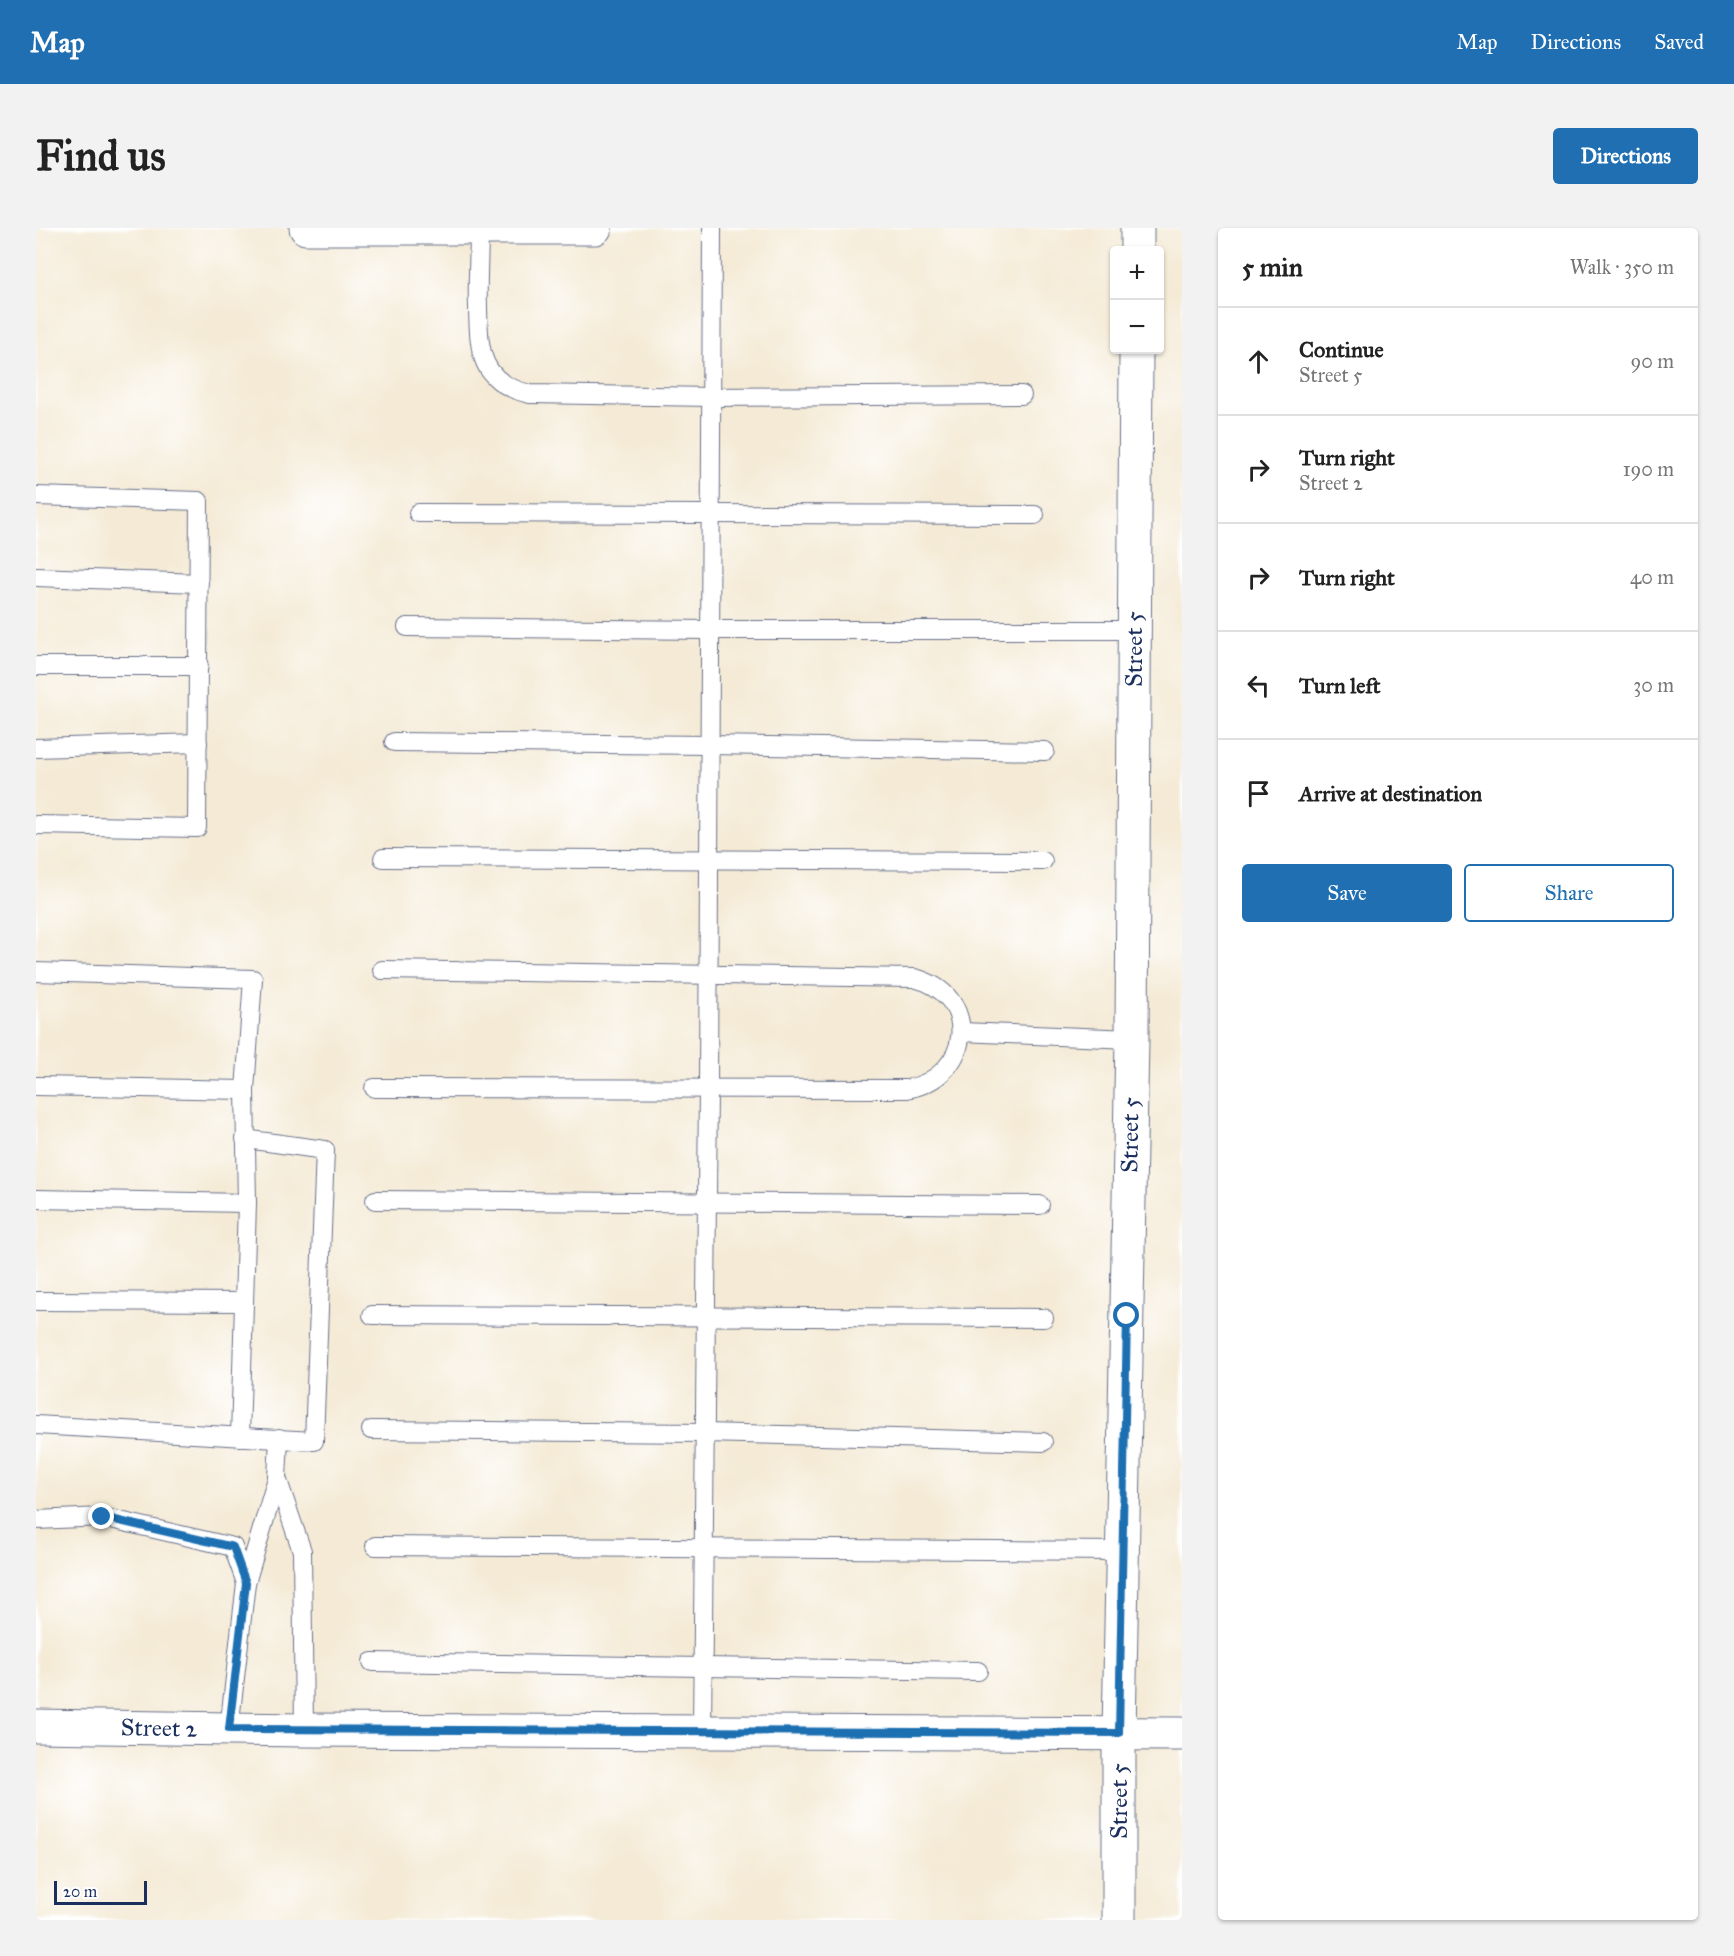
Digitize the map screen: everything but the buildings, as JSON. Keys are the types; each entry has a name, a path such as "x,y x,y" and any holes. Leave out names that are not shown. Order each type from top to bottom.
{"street":[{"path":"306,228 595,228"},
{"path":"1137,228 1137,246"},
{"name":"Street 5","path":"1119,1920 1119,1733 1132,1039 1136,354"},
{"name":"Street 2","path":"36,1726 304,1730 1182,1734"}],"lane":[{"path":"702,1732 712,228"},
{"path":"480,229 478,298 480,350 493,375 515,391 530,394 712,397 1022,395"},
{"path":"36,496 199,501 197,828 36,825"},
{"path":"418,513 1035,515"},
{"path":"36,577 199,583"},
{"path":"407,627 1134,630"},
{"path":"36,666 199,666"},
{"path":"394,742 1045,751"},
{"path":"36,748 198,743"},
{"path":"383,858 1043,861"},
{"path":"374,1088 907,1089 935,1080 946,1071 954,1059 961,1032 954,1007 947,996 926,981 914,978 382,970"},
{"path":"36,972 254,979 245,1090 247,1203 240,1437"},
{"path":"961,1032 1132,1039"},
{"path":"36,1086 245,1090"},
{"path":"36,1425 314,1441 326,1150 245,1139"},
{"path":"36,1199 247,1203"},
{"path":"375,1200 1040,1205"},
{"path":"36,1301 244,1302"},
{"path":"372,1315 1044,1318"},
{"path":"371,1430 705,1433 1042,1442"},
{"path":"229,1729 246,1583 277,1478 279,1438"},
{"path":"277,1478 302,1551 304,1730"},
{"path":"36,1520 102,1517 233,1547 246,1583"},
{"path":"375,1546 1122,1551"},
{"path":"372,1662 978,1671"}],"route":[{"path":"102,1517 233,1547 246,1583 229,1729 1119,1733 1127,1316"}]}
